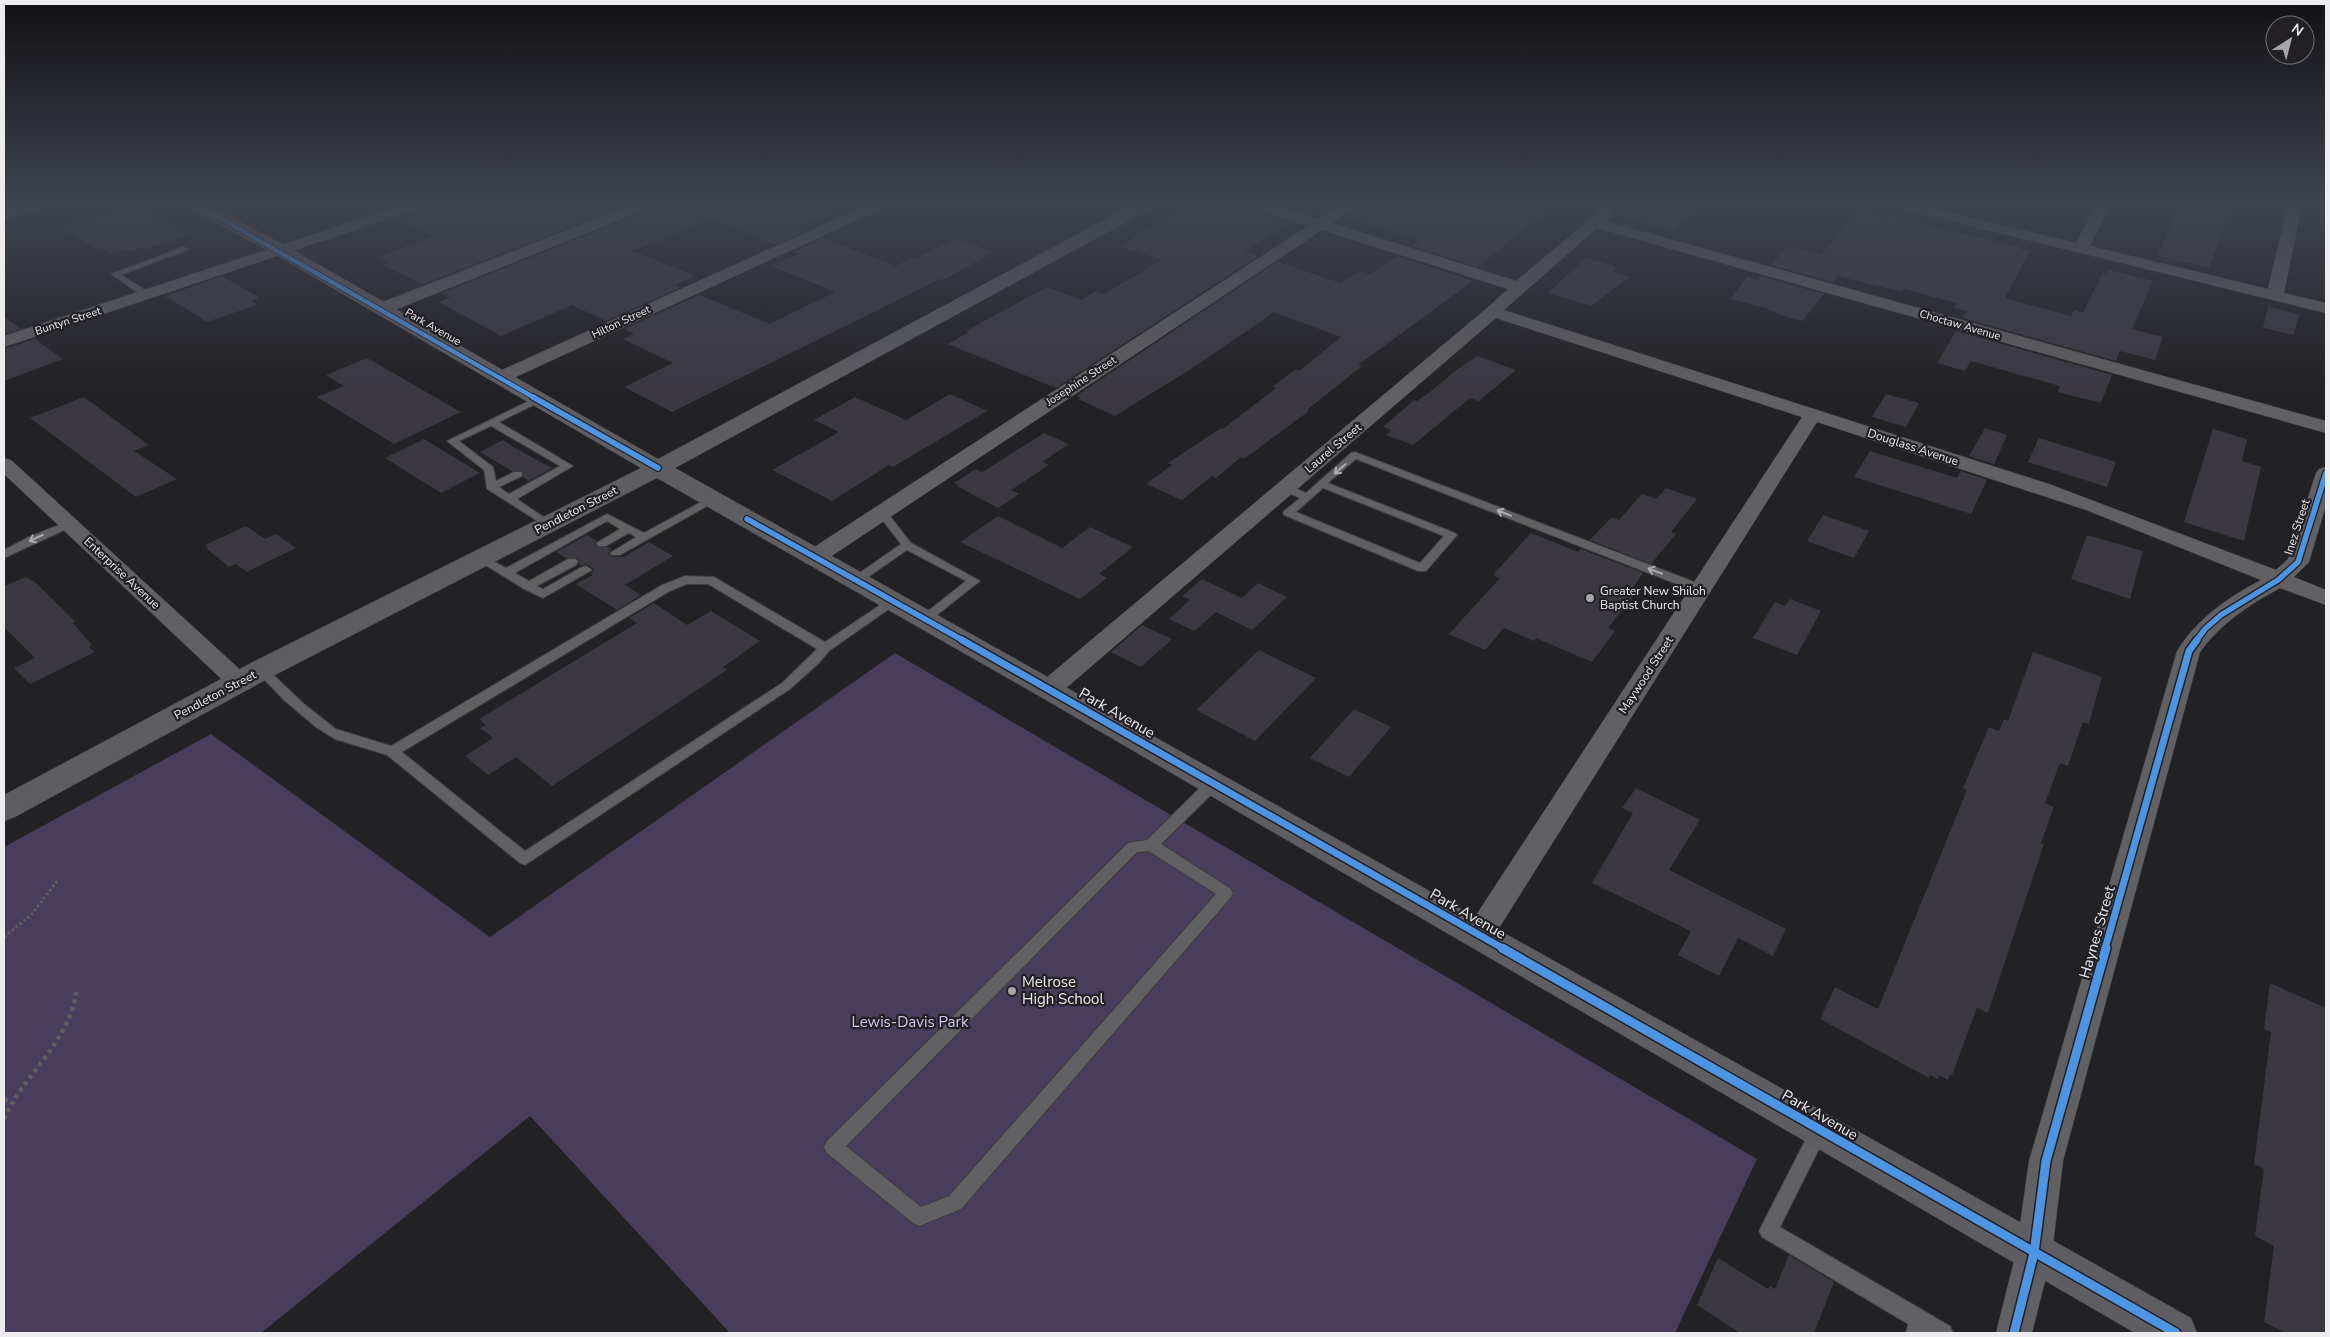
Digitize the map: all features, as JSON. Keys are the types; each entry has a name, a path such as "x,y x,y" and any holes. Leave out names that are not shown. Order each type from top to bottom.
{"main road":[{"name":"Park Avenue","path":"310,267 813,558 1214,782 2176,1333"},
{"name":"Pendleton Street","path":"4,808 250,676 658,468 1027,267"}],"street":[{"name":"Buntyn Street","path":"4,342 232,267"},
{"path":"381,309 485,267"},
{"name":"Hilton Street","path":"501,377 740,267"},
{"name":"Josephine Street","path":"813,558 1253,267"},
{"path":"1457,267 1518,287"},
{"name":"Laurel Street","path":"1049,689 1493,312 1541,267"},
{"name":"Choctaw Avenue","path":"1753,267 2326,427"},
{"path":"2159,267 2326,308"},
{"path":"2274,296 2281,267"},
{"name":"Douglass Avenue","path":"1493,312 2093,506 2326,598"},
{"name":"Maywood Street","path":"1479,935 1813,414"},
{"name":"Enterprise Avenue","path":"4,464 69,524 250,676"},
{"name":"Inez Street","path":"2278,580 2298,562 2326,473"},
{"name":"Haynes Street","path":"2014,1333 2034,1253 2046,1161 2189,651 2205,629 2220,616 2248,596 2278,580"}],"lane":[{"path":"134,267 115,274 147,295"},
{"path":"539,399 452,441 489,469 492,487 548,524"},
{"path":"491,422 568,466 509,499"},
{"path":"515,448 526,442"},
{"path":"1322,484 1451,536 1422,568 1288,513 1355,455 1701,589"},
{"path":"541,462 551,457"},
{"path":"483,464 492,459"},
{"path":"492,487 518,474"},
{"path":"1286,488 1307,497"},
{"path":"616,553 712,499"},
{"path":"882,513 907,545 974,581 924,619"},
{"path":"506,573 607,517 644,537"},
{"path":"4,555 34,539 69,524"},
{"path":"602,544 628,529"},
{"path":"854,581 907,545"},
{"path":"480,558 543,594 586,570"},
{"path":"528,586 572,562"},
{"path":"392,752 666,588 685,580 710,580 825,648"},
{"path":"250,676 339,736 372,744 392,752 526,859 786,686 815,660 825,648 893,602"},
{"path":"1151,845 1226,893 955,1204 919,1217 833,1147 1133,847 1151,845 1214,782"},
{"path":"1820,1129 1768,1231 1917,1326 1943,1333"}],"path":[{"path":"4,937 31,915 58,880"},
{"path":"4,1119 11,1103 70,1019 77,1001 76,992"},
{"path":"4,1100 11,1103"}],"green space":[{"name":"Lewis-Davis Park","path":"895,653 1757,1159 1675,1333 730,1333 530,1116 261,1333 4,1333 4,847 211,734 490,937"}],"building":[{"path":"388,267 466,267 423,284"},
{"path":"506,267 674,267 695,276 676,285 681,287 606,321 572,305 501,336 439,302 450,297 442,293"},
{"path":"775,267 966,267 672,412 624,387 673,363 623,339 634,334 624,329 699,295 770,324 835,292"},
{"path":"1149,267 1241,267 1056,388 948,344 969,332 966,331 1047,287 1082,300 1095,291 1104,294"},
{"path":"1269,267 1293,267 1341,283 1359,271 1370,274 1380,267 1432,267 1473,281 1358,365 1362,366 1307,410 1309,411 1244,459 1241,457 1216,478 1212,476 1182,500 1146,484 1172,465 1168,463 1221,428 1223,429 1276,388 1272,387 1296,369 1299,371 1341,337 1274,312 1194,367 1115,416 1078,399 1081,398 1076,396"},
{"path":"1576,267 1617,267 1612,272 1629,277 1591,306 1548,293"},
{"path":"1780,267 2021,267 2005,298 2071,316 2074,310 2083,313 2103,272 2107,274 2109,270 2153,281 2132,329 2163,337 2155,360 2120,351 2116,361 1963,318 1967,311 1954,308 1957,303 1904,289 1902,292 1837,276 1833,282"},
{"path":"222,276 260,298 251,301 257,305 207,322 165,296"},
{"path":"1761,276 1824,294 1802,321 1777,314 1766,308 1730,299 1747,277 1758,280"},
{"path":"2268,307 2299,314 2294,335 2263,328"},
{"path":"4,317 21,329 4,334"},
{"path":"1956,331 2112,375 2101,403 2058,392 2060,386 1971,361 1965,371 1937,363"},
{"path":"35,339 63,359 4,381 4,349"},
{"path":"1477,356 1516,370 1479,401 1470,398 1413,445 1386,435 1391,430 1383,427 1414,400 1417,401 1430,392"},
{"path":"367,358 461,412 394,444 317,397 344,386 326,375"},
{"path":"950,394 987,411 893,467 889,465 832,501 772,470 839,432 814,420 855,397 906,420"},
{"path":"1886,394 1919,403 1906,427 1872,417"},
{"path":"84,397 149,445 134,451 177,479 136,497 30,418"},
{"path":"1985,428 2007,435 1994,464 1969,456"},
{"path":"2213,429 2247,439 2242,461 2261,467 2244,541 2184,522"},
{"path":"1044,433 1069,444 1042,462 1049,465 1011,490 1019,494 998,508 954,483 976,469 981,472 984,471"},
{"path":"2039,438 2116,462 2107,487 2028,462"},
{"path":"424,439 480,473 441,493 385,458"},
{"path":"503,440 552,468 529,481 523,477 523,471 512,471 480,452"},
{"path":"1870,451 1957,478 1961,471 1987,480 1971,514 1854,477"},
{"path":"1666,488 1697,499 1671,532 1676,534 1651,564 1590,540 1612,517 1619,520 1642,494 1656,499"},
{"path":"1823,515 1869,531 1854,558 1807,541"},
{"path":"998,516 1062,548 1090,527 1133,547 1099,574 1107,578 1080,599 960,542"},
{"path":"246,526 265,539 276,534 296,548 247,572 236,564 229,567 206,548 208,547 205,545"},
{"name":"Greater New Shiloh Baptist Church","path":"1531,533 1578,552 1581,549 1643,573 1630,592 1635,594 1608,628 1615,631 1592,662 1536,638 1534,641 1504,628 1485,650 1449,634 1500,578 1493,575"},
{"path":"587,535 597,541 594,544 597,547 608,547 612,550 608,553 612,557 624,557 649,542 673,556 625,585 641,595 617,610 576,584 593,575 591,573 594,571 593,568 586,564 580,566 578,558 566,558 556,552"},
{"path":"2087,535 2143,551 2130,599 2071,579"},
{"path":"26,577 35,582 76,622 73,623 92,645 89,647 95,652 30,684 14,668 35,658 4,627 4,586"},
{"path":"1202,579 1242,598 1258,583 1287,597 1252,630 1216,612 1194,631 1169,619 1190,600 1182,596"},
{"path":"1790,599 1821,611 1797,655 1753,638 1775,602 1785,606"},
{"path":"654,603 687,625 711,611 760,641 723,667 727,670 552,786 516,757 488,775 465,756 493,738 480,728 486,725 479,719 637,623 629,618"},
{"path":"1142,625 1172,639 1141,667 1111,652"},
{"path":"1259,650 1316,678 1255,741 1196,710"},
{"path":"2033,652 2102,677 2089,724 2083,722 2068,766 2060,763 2045,803 2054,807 2041,843 2044,844 1988,1013 1977,1008 1952,1075 1950,1074 1948,1080 1939,1075 1938,1079 1930,1075 1929,1078 1820,1019 1835,987 1878,1009 1967,790 1963,788 1989,727 1999,731 2004,719 2008,721"},
{"path":"1354,709 1391,727 1349,777 1310,758"},
{"path":"1636,788 1700,820 1669,870 1786,929 1773,956 1738,938 1719,976 1678,955 1691,931 1592,883 1633,813 1622,808"},
{"path":"2270,983 2326,1008 2326,1333 2286,1333 2264,1322 2274,1246 2255,1236 2264,1169 2254,1164 2271,1032 2264,1029"},
{"path":"1789,1255 1834,1282 1814,1333 1740,1333 1697,1305 1718,1258 1768,1289 1770,1286 1775,1289"}],"cycle path":[{"path":"306,267 658,468"},
{"path":"2014,1333 2034,1253 2046,1161 2189,651 2205,629 2221,615 2249,596 2278,580 2298,562 2326,473"},
{"path":"747,519 1049,689 2176,1333"}],"place":[{"name":"Greater New Shiloh Baptist Church","path":"1590,598"},
{"name":"Melrose High School","path":"1012,991"}]}
